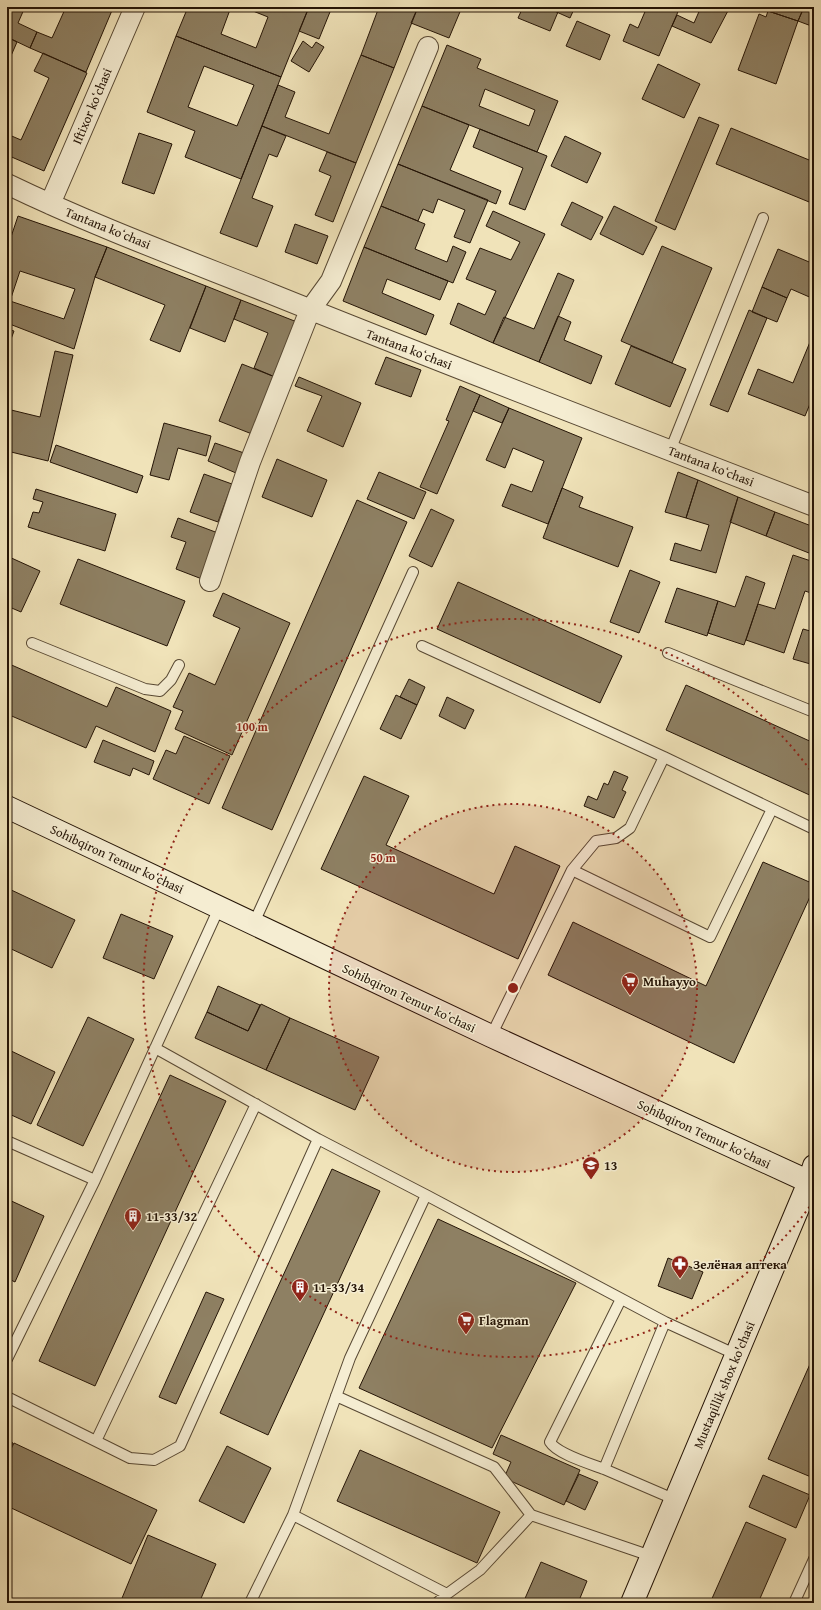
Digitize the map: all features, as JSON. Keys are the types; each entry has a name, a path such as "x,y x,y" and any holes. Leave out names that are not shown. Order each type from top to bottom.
{"main road":[{"name":"Sohibqiron Temur koʻchasi","path":"7,807 253,925 491,1036 812,1178"},
{"name":"Mustaqillik shox ko'chasi","path":"632,1603 812,1178"}],"street":[{"name":"Iftixor koʻchasi","path":"50,204 135,7"},
{"path":"210,581 250,462 310,310 331,282 428,47"},
{"name":"Tantana koʻchasi","path":"7,184 50,204 310,310 814,506"}],"lane":[{"path":"670,451 763,218"},
{"path":"253,925 413,572"},
{"path":"32,643 145,689 160,691 171,680 179,664"},
{"path":"422,646 814,829"},
{"path":"668,653 814,712"},
{"path":"491,1036 572,870 596,841 616,838 630,828 664,758"},
{"path":"572,870 710,937 772,809"},
{"path":"7,1359 95,1180 219,908"},
{"path":"155,1048 318,1139 620,1299 665,1322 737,1355"},
{"path":"96,1441 256,1104"},
{"path":"7,1397 130,1458 154,1460 180,1446 318,1139"},
{"path":"7,1140 95,1180"},
{"path":"250,1603 293,1515 350,1358 426,1195"},
{"path":"620,1299 550,1442 553,1447 676,1500"},
{"path":"604,1469 665,1322"},
{"path":"336,1396 494,1467 531,1515 651,1556"},
{"path":"293,1515 447,1594"},
{"path":"437,1603 480,1570 531,1515"},
{"path":"794,1603 814,1559"}],"building":[{"path":"7,7 25,7 18,23 37,32 30,48 7,37"},
{"path":"66,7 113,8 86,72 30,48 37,32 52,38"},
{"path":"188,7 231,7 221,34 256,48 268,17 243,7 309,7 281,77 176,36"},
{"path":"309,7 332,7 319,39 299,31"},
{"path":"379,7 418,7 394,68 361,55"},
{"path":"418,7 462,7 449,38 411,23"},
{"path":"523,7 546,7 558,12 550,31 518,18"},
{"path":"553,7 575,7 570,18 552,10"},
{"path":"647,7 680,7 659,56 623,41 630,24 638,28"},
{"path":"701,7 730,7 711,43 672,26 677,15 694,23"},
{"path":"769,7 804,7 798,21 768,11"},
{"path":"804,7 814,7 814,27 798,21"},
{"path":"768,11 798,21 776,84 738,70 759,14 766,17"},
{"path":"577,21 610,35 600,60 566,46"},
{"path":"176,36 281,77 241,179 185,157 195,131 147,112","holes":["204,66 254,85 237,126 188,107"]},
{"path":"7,37 17,42 7,65"},
{"path":"303,41 312,48 316,42 324,47 309,72 291,61"},
{"path":"447,45 481,59 477,68 558,101 537,152 422,106","holes":["485,89 535,110 529,126 479,106"]},
{"path":"43,53 87,73 44,171 7,155 7,134 21,140 49,78 34,71"},
{"path":"361,55 394,68 356,163 262,126 278,85 295,92 285,117 329,134"},
{"path":"658,64 700,84 684,118 642,99"},
{"path":"422,106 469,125 450,170 501,191 496,204 398,164"},
{"path":"699,117 719,125 675,230 655,221"},
{"path":"262,126 286,136 277,157 269,154 252,198 273,206 257,247 220,233"},
{"path":"731,128 814,162 814,204 716,164"},
{"path":"480,129 547,156 525,210 509,204 523,168 473,147"},
{"path":"139,133 172,144 154,194 122,183"},
{"path":"565,136 601,153 587,183 551,166"},
{"path":"327,152 356,163 333,222 315,215 331,176 319,171"},
{"path":"398,164 488,200 470,243 454,237 465,210 438,199 433,213 423,209 418,221 381,206"},
{"path":"572,202 603,217 591,240 561,225"},
{"path":"381,206 425,224 415,249 447,262 453,246 466,252 453,283 364,247"},
{"path":"614,206 657,227 643,255 600,234"},
{"path":"493,211 545,234 493,343 450,324 458,303 485,315 496,291 466,279 480,248 511,260 520,242 486,226"},
{"path":"18,216 107,247 95,277 74,349 7,323 7,249","holes":["20,271 75,289 64,319 10,301"]},
{"path":"295,224 328,236 317,264 285,252"},
{"path":"662,246 712,268 672,363 621,341"},
{"path":"107,247 206,286 180,352 150,340 165,305 95,277"},
{"path":"364,247 448,281 440,300 387,279 382,293 434,315 426,335 343,301"},
{"path":"778,249 814,264 814,299 791,289 787,298 762,287"},
{"path":"558,273 574,280 539,362 493,343 504,317 534,329"},
{"path":"206,286 241,300 225,342 190,328"},
{"path":"762,287 787,298 777,322 752,312"},
{"path":"241,300 297,322 275,377 254,368 268,333 234,319"},
{"path":"749,310 767,318 728,412 710,405"},
{"path":"558,316 571,322 564,340 602,356 591,384 539,362"},
{"path":"7,329 14,331 7,350"},
{"path":"810,342 814,344 814,394 805,416 748,394 758,369 793,383"},
{"path":"631,346 686,369 670,407 615,384"},
{"path":"55,351 73,355 48,461 7,451 7,409 40,417"},
{"path":"386,357 421,370 411,397 375,384"},
{"path":"242,364 275,377 252,434 219,421"},
{"path":"299,377 361,403 343,447 307,431 322,396 295,386"},
{"path":"460,386 480,395 437,494 420,487 449,421 446,420"},
{"path":"480,395 509,408 502,423 473,411"},
{"path":"509,408 582,438 548,524 502,506 511,484 532,492 544,461 513,448 505,468 486,460"},
{"path":"164,423 211,436 206,456 178,448 169,480 150,475"},
{"path":"215,443 244,453 236,473 208,461"},
{"path":"56,445 143,476 137,493 50,462"},
{"path":"277,459 327,480 312,517 262,497"},
{"path":"379,472 426,492 414,519 367,499"},
{"path":"678,472 698,480 686,518 665,512"},
{"path":"204,474 232,484 218,522 190,512"},
{"path":"698,480 738,497 716,573 670,560 675,543 701,551 709,525 686,518"},
{"path":"562,488 583,497 579,507 633,527 618,567 543,538"},
{"path":"36,489 116,514 105,551 28,527 33,512 39,513 43,502 33,499"},
{"path":"738,497 775,512 766,536 730,522"},
{"path":"357,500 407,522 272,830 222,808"},
{"path":"431,509 454,520 432,567 409,556"},
{"path":"775,512 814,527 814,555 766,536"},
{"path":"178,518 218,533 202,579 176,569 186,542 171,537"},
{"path":"793,555 814,562 814,594 805,591 784,653 746,640 758,604 775,609"},
{"path":"7,556 40,571 21,612 7,606"},
{"path":"78,559 185,601 167,646 60,604"},
{"path":"630,570 660,582 639,633 610,622"},
{"path":"746,576 765,583 744,645 708,633 718,601 735,607"},
{"path":"458,582 622,656 600,703 437,629"},
{"path":"677,588 718,601 707,636 665,622"},
{"path":"223,593 290,623 232,755 175,729 183,711 173,707 189,673 215,685 240,628 213,616"},
{"path":"803,629 814,632 814,665 793,659"},
{"path":"7,663 107,707 116,687 171,711 155,752 96,726 86,748 7,714"},
{"path":"409,679 425,687 417,705 400,697"},
{"path":"686,685 814,743 814,797 666,730"},
{"path":"396,695 417,705 401,739 380,729"},
{"path":"447,697 474,710 465,729 439,716"},
{"path":"184,736 230,756 209,804 153,779 166,750 176,754"},
{"path":"103,740 154,761 149,775 133,768 130,776 94,762"},
{"path":"614,771 628,777 622,790 626,792 614,818 584,806 588,796 597,800 604,783 608,785"},
{"path":"364,776 409,796 386,845 494,894 515,846 560,866 518,959 321,869"},
{"path":"763,862 814,884 814,888 734,1063 548,975 573,922 706,986"},
{"path":"7,888 75,920 52,968 7,947"},
{"path":"121,914 173,936 154,979 103,958"},
{"path":"218,986 260,1005 248,1031 207,1012"},
{"path":"261,1004 290,1018 266,1070 195,1038 207,1012 248,1031"},
{"path":"88,1017 134,1039 83,1146 37,1125"},
{"path":"290,1018 379,1057 355,1110 266,1070"},
{"path":"7,1049 55,1072 31,1124 7,1113"},
{"name":"11-33/32","path":"170,1075 226,1101 95,1386 39,1361"},
{"name":"11-33/34","path":"332,1169 380,1191 268,1435 220,1413"},
{"path":"7,1199 44,1216 15,1282 7,1278"},
{"name":"Flagman","path":"438,1219 576,1283 492,1448 359,1388"},
{"name":"Зелёная аптека","path":"668,1258 703,1272 692,1299 658,1286"},
{"path":"206,1292 224,1299 176,1404 159,1397"},
{"path":"814,1355 814,1471 811,1477 768,1459"},
{"path":"501,1435 580,1470 564,1505 504,1478 511,1462 493,1454"},
{"path":"7,1440 13,1443 7,1457"},
{"path":"14,1443 157,1510 131,1564 7,1506 7,1457"},
{"path":"227,1446 271,1468 244,1523 199,1501"},
{"path":"360,1450 500,1512 477,1563 337,1501"},
{"path":"579,1474 598,1482 585,1510 566,1501"},
{"path":"763,1475 810,1495 796,1528 749,1507"},
{"path":"746,1522 786,1539 758,1603 710,1603"},
{"path":"148,1535 216,1564 199,1603 120,1603"},
{"path":"541,1562 587,1581 578,1603 523,1603"}],"place":[{"name":"Muhayyo","path":"630,996"},
{"name":"13","path":"591,1180"},
{"name":"11-33/32","path":"133,1231"},
{"name":"Зелёная аптека","path":"680,1279"},
{"name":"11-33/34","path":"300,1302"},
{"name":"Flagman","path":"466,1335"}]}
